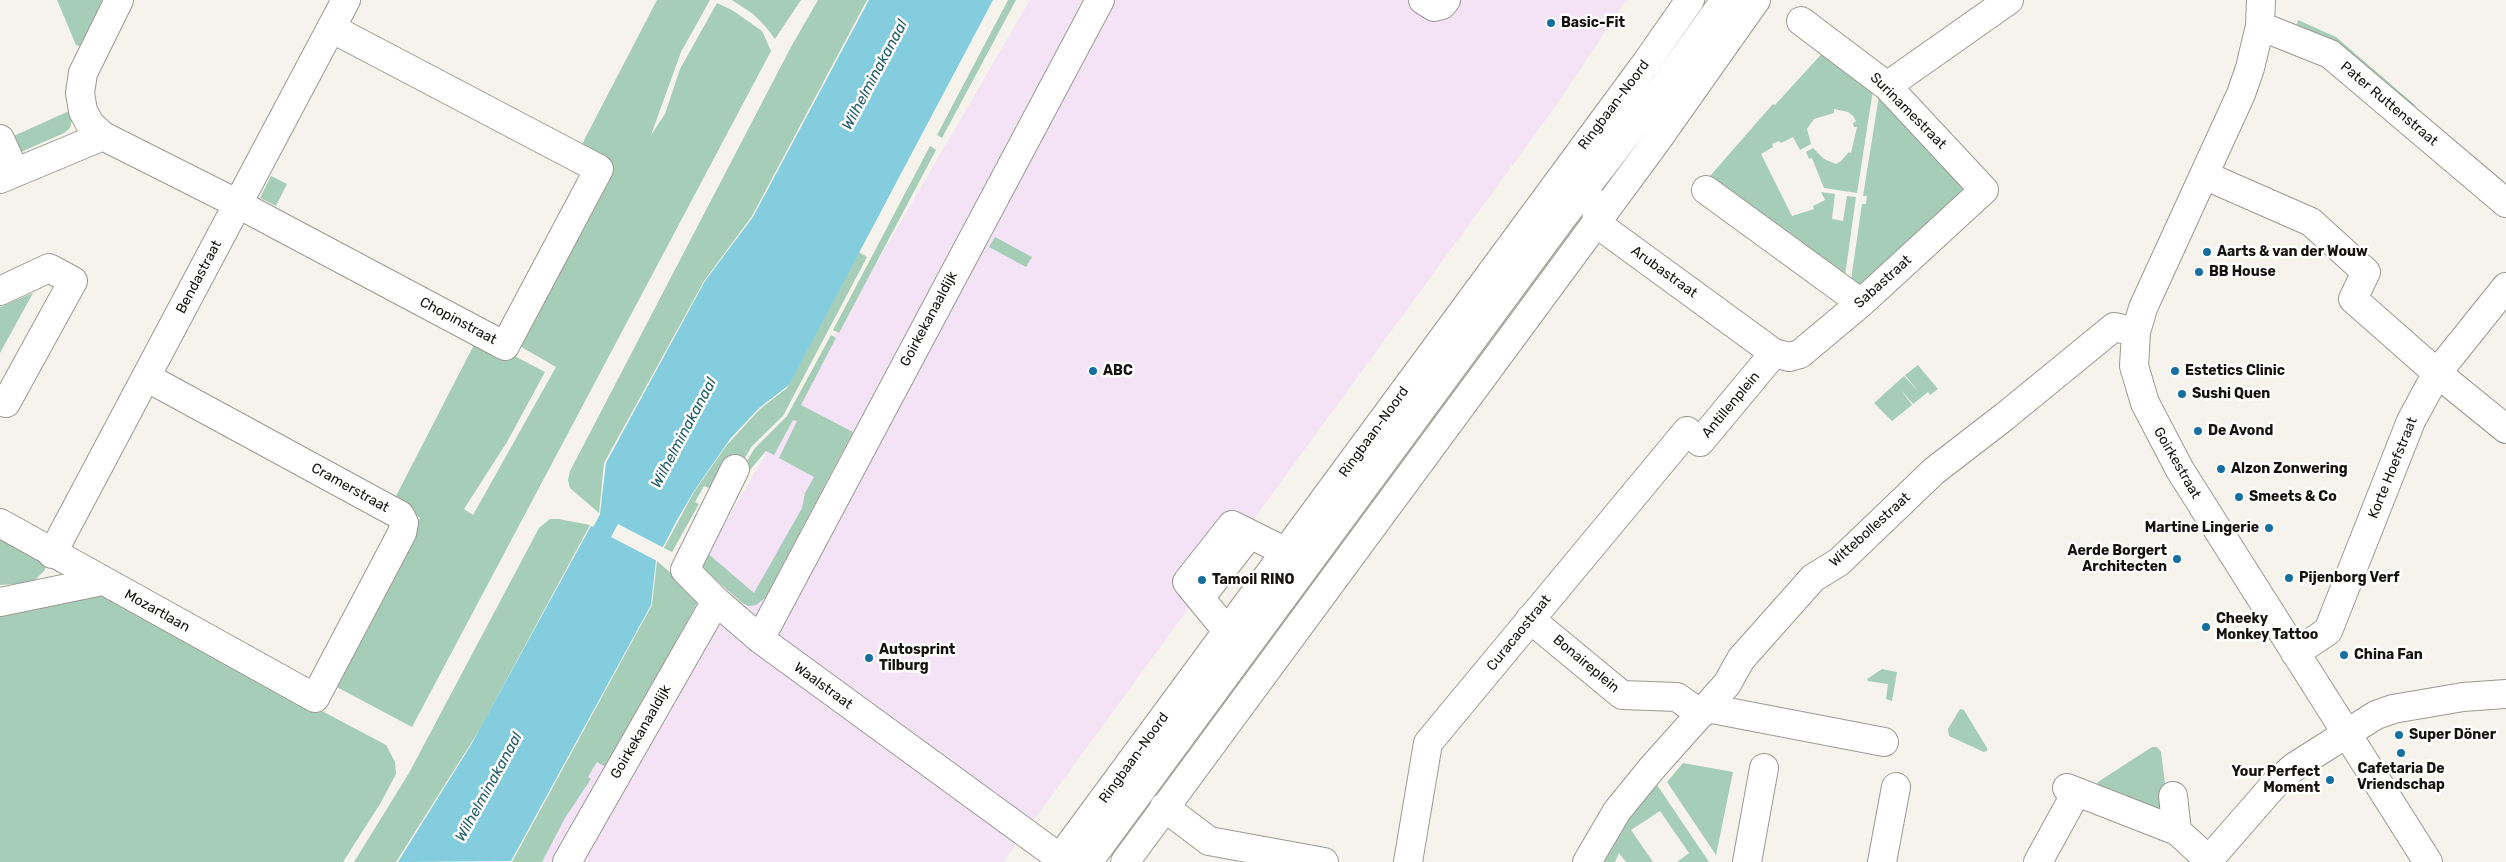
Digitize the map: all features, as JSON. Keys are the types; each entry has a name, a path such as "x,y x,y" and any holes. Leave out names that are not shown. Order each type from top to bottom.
{"street":[{"path":"0,139 7,176 103,136 90,124 83,111 80,93 83,73 118,0"},
{"name":"Bendastraat","path":"52,554 346,0"},
{"name":"Goirkekanaaldijk","path":"760,639 1100,0"},
{"path":"1423,0 1434,7 1442,5 1446,0"},
{"name":"Ringbaan-Noord","path":"1058,860 1646,63 1690,0"},
{"name":"Ringbaan-Noord","path":"1664,86 1670,61 1710,0"},
{"name":"Ringbaan-Noord","path":"1088,862 1598,172 1664,86 1725,0"},
{"path":"1124,862 1596,223 1756,0"},
{"path":"1887,86 2010,0"},
{"name":"Goirkestraat","path":"2260,13 2250,68 2241,94 2145,303 2125,329 2145,403 2160,434 2295,653 2428,862"},
{"name":"Pater Ruttenstraat","path":"2260,13 2330,54 2506,203"},
{"name":"Surinamestraat","path":"1801,21 1887,86 1984,190"},
{"name":"Chopinstraat","path":"103,136 238,204 505,346 599,169 332,28"},
{"path":"1596,223 1599,206 1596,192 1598,172"},
{"path":"2204,175 2311,222 2366,272 2353,299 2437,373 2506,429"},
{"path":"1706,190 1860,303"},
{"name":"Sabastraat","path":"1774,353 1789,358 1800,354 1860,303 1984,190"},
{"name":"Arubastraat","path":"1596,223 1774,353"},
{"path":"0,291 49,268 73,281 6,403 0,399"},
{"name":"Korte Hoefstraat","path":"2295,653 2328,631 2411,421 2437,373 2506,287"},
{"name":"Wittebollestraat","path":"1587,862 1617,811 1727,684 1741,659 1813,578 1839,562 1934,471 2004,417 2125,329"},
{"name":"Antillenplein","path":"1687,431 1700,442 1774,353"},
{"name":"Cramerstraat","path":"146,377 400,515 404,523 402,533 315,698"},
{"name":"Curacaostraat","path":"1408,862 1428,744 1687,431"},
{"name":"Waalstraat","path":"736,469 685,570 716,602 760,639 1058,860"},
{"name":"Mozartlaan","path":"0,524 315,698"},
{"path":"1228,631 1187,582 1232,525 1286,552"},
{"path":"0,602 102,581"},
{"name":"Goirkekanaaldijk","path":"567,862 716,602"},
{"name":"Bonaireplein","path":"1530,619 1622,695 1677,697 1704,711"},
{"path":"2038,862 2069,795 2178,831 2208,861 2275,784 2294,767 2376,715 2393,709 2463,697 2506,694"},
{"path":"1704,711 1884,742"},
{"path":"1747,862 1764,768"},
{"path":"1882,862 1896,787"},
{"path":"2173,796 2178,831"},
{"path":"1164,807 1210,841 1324,862"}],"shaded area":[{"path":"1030,0 1626,0 1555,107 1003,862 529,862 600,759 709,551"}],"green space":[{"path":"57,0 102,0 81,47 76,45"},
{"path":"657,0 710,0 681,52 651,135 665,114 680,69 717,3 732,10 762,31 771,51 412,727 331,684 420,518 395,498 478,337 545,372 507,442 464,509 473,515 556,367 511,341 605,166 603,155 582,144"},
{"path":"732,0 801,0 775,39 753,14"},
{"path":"818,0 867,0 752,216 704,281 604,463 599,513 570,488 568,480 570,471 791,47"},
{"path":"1008,0 1016,0 942,138 937,135"},
{"path":"2298,20 2336,37 2416,106 2411,111 2296,28"},
{"path":"1826,49 1873,90 1857,193 1824,188 1812,158 1809,159 1806,152 1813,148 1824,159 1836,164 1849,152 1851,153 1857,127 1854,127 1853,123 1856,121 1848,112 1834,109 1834,113 1814,119 1807,129 1811,144 1800,150 1793,137 1781,143 1779,141 1772,144 1773,147 1761,154 1792,216 1814,209 1813,206 1825,200 1821,192 1835,194 1832,219 1843,221 1847,196 1856,197 1844,283 1710,176 1773,104 1775,105"},
{"path":"72,63 76,64 69,103 72,121 70,128 64,133 14,155 7,139 69,111 66,87"},
{"path":"1879,96 1956,180 1967,188 1866,287 1850,287 1862,204 1866,204 1867,196 1863,196"},
{"path":"930,146 936,150 839,333 833,330"},
{"path":"271,176 287,184 276,206 260,198"},
{"path":"995,237 1032,257 1026,267 989,247"},
{"path":"859,252 867,257 783,416 752,446 743,461 717,491 704,486 695,502 699,504 672,552 664,548 694,492 726,446 760,409 787,388"},
{"path":"33,293 0,353 0,307"},
{"path":"831,335 836,338 801,405 853,432 765,598 756,605 748,606 698,564 705,551 754,593 802,508 805,493 814,477 779,458 797,421 793,420 774,455 766,451 750,470 744,467 754,449 787,416"},
{"path":"1918,365 1938,389 1930,395 1928,392 1913,404 1900,389 1912,405 1892,421 1874,403 1904,376 1919,392 1905,375"},
{"path":"550,519 590,525 480,729 396,862 354,862 409,773 539,528"},
{"path":"0,540 18,549 20,544 46,565 45,570 36,579 27,583 0,585"},
{"path":"657,561 696,595 697,603 609,769 597,762 588,777 591,779 565,818 542,862 512,862 652,605"},
{"path":"77,581 386,745 395,762 396,774 380,804 343,862 0,862 0,610"},
{"path":"1882,669 1897,672 1892,701 1886,699 1888,684 1868,681 1867,679"},
{"path":"1960,709 1964,710 1987,751 1984,752 1949,736 1948,729"},
{"path":"2152,747 2157,747 2161,752 2169,815 2096,786 2098,782"},
{"path":"1683,763 1733,772 1716,855 1667,782"},
{"path":"1655,782 1709,862 1677,862 1689,853 1660,811 1631,830 1653,862 1626,862 1619,853 1615,862 1600,862 1634,808"}],"water":[{"name":"Wilhelminakanaal","path":"869,0 993,0 789,385 759,408 730,439 694,491 677,520 656,560 651,605 511,861 398,862 471,745 591,526 593,527 596,522 600,514 606,463 705,281 753,217"}],"pier":[{"path":"618,524 664,548 657,561 611,537"}],"place":[{"name":"Basic-Fit","path":"1551,23"},
{"name":"Aarts & van der Wouw","path":"2207,252"},
{"name":"BB House","path":"2199,272"},
{"name":"ABC","path":"1093,371"},
{"name":"Estetics Clinic","path":"2175,371"},
{"name":"Sushi Quen","path":"2182,394"},
{"name":"De Avond","path":"2198,431"},
{"name":"Alzon Zonwering","path":"2221,469"},
{"name":"Smeets & Co","path":"2239,497"},
{"name":"Martine Lingerie","path":"2269,528"},
{"name":"Aerde Borgert Architecten","path":"2177,559"},
{"name":"Pijenborg Verf","path":"2289,578"},
{"name":"Tamoil RINO","path":"1202,580"},
{"name":"Cheeky Monkey Tattoo","path":"2206,627"},
{"name":"China Fan","path":"2344,655"},
{"name":"Autosprint Tilburg","path":"869,658"},
{"name":"Super Döner","path":"2399,735"},
{"name":"Cafetaria De Vriendschap","path":"2401,753"},
{"name":"Your Perfect Moment","path":"2330,780"}]}
